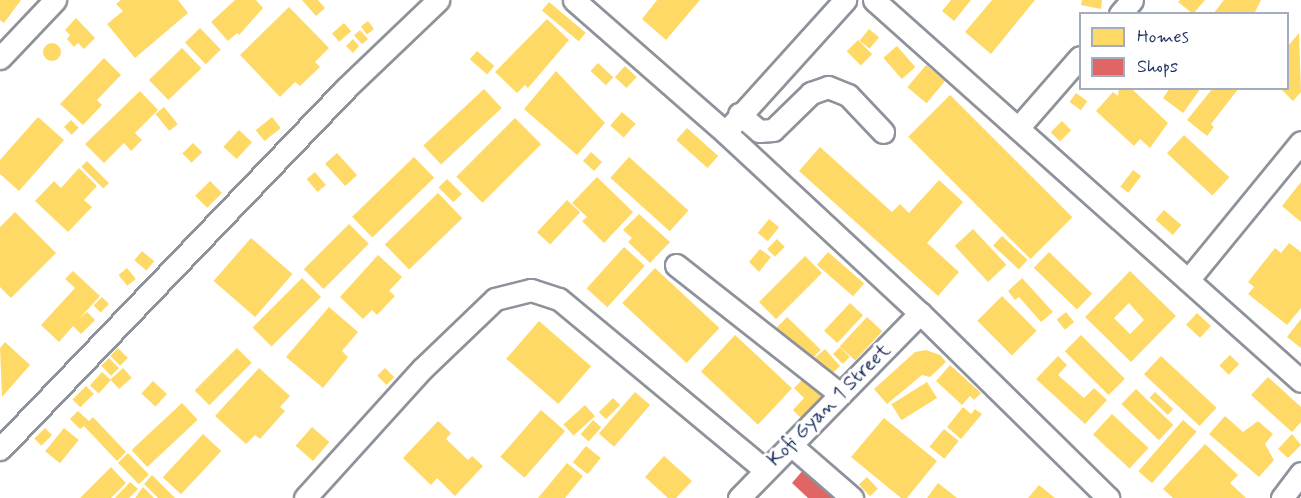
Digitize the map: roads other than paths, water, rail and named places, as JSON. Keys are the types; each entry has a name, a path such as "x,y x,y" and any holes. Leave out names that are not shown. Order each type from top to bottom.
{"street":[{"path":"0,58 55,0"},
{"path":"0,449 345,89 438,0"},
{"path":"574,0 726,133 920,314 1108,498"},
{"path":"726,133 739,114 845,0"},
{"path":"874,0 1301,381"},
{"path":"1121,12 1132,0"},
{"path":"1018,128 1079,58"},
{"path":"739,114 759,131 773,130 811,93 828,87 848,95 883,132"},
{"path":"1188,280 1301,142"},
{"path":"676,265 840,394"},
{"path":"305,498 422,369 495,299 531,290 559,299 765,470"},
{"name":"Kofi Gyan 1 Street","path":"738,498 920,314"},
{"path":"791,445 852,498"},
{"path":"1282,498 1301,473"}]}
